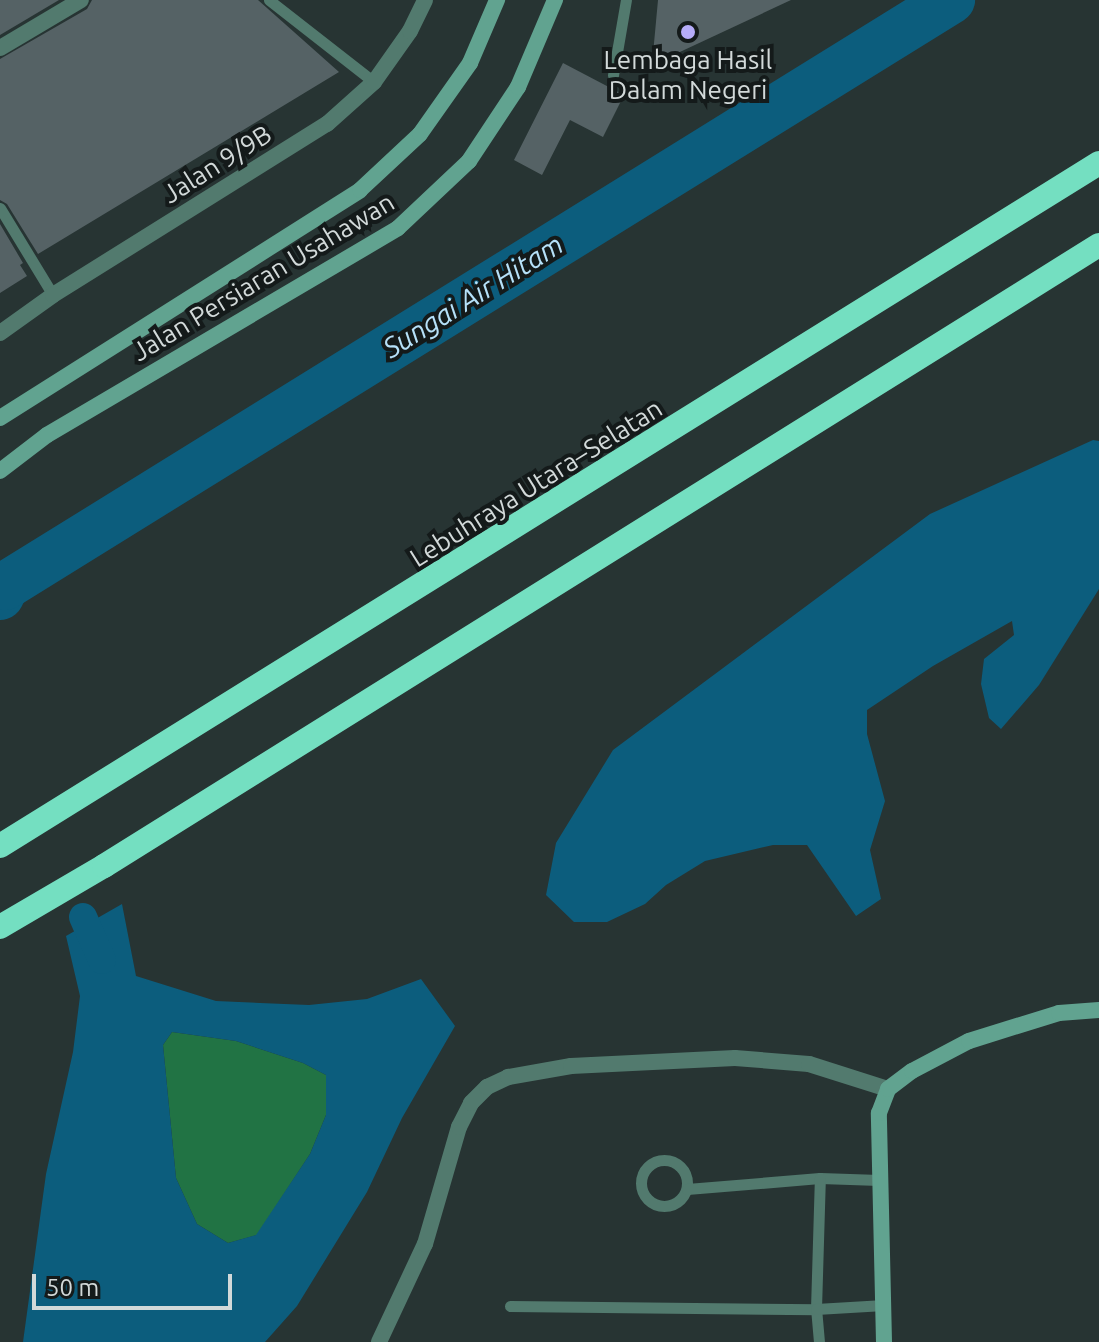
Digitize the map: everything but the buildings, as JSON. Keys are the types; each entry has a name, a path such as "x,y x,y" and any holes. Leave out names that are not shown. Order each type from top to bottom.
{"highway":[{"name":"Lebuhraya Utara–Selatan","path":"0,846 1099,163"},
{"path":"0,927 104,866 1099,245"}],"street":[{"path":"0,48 81,0"},
{"name":"Jalan 9/9B","path":"0,333 53,295 327,124 374,82 410,31 425,0"},
{"name":"Jalan Persiaran Usahawan","path":"0,418 360,190 420,134 470,63 497,0"},
{"name":"Jalan Persiaran Usahawan","path":"0,471 47,435 398,228 469,161 518,87 555,0"},
{"path":"884,1342 879,1113 888,1089 912,1071 969,1041 1059,1013 1099,1010"},
{"path":"379,1342 425,1244 459,1127 471,1103 487,1087 508,1077 571,1066 735,1058 809,1064 888,1089"}],"lane":[{"path":"269,0 374,82"},
{"path":"613,75 626,0"},
{"path":"0,208 53,295"},
{"path":"687,1189 685,1170 670,1159 651,1162 640,1177 642,1196 658,1207 676,1204 687,1189 820,1178 879,1180"},
{"path":"819,1342 816,1309 820,1178"},
{"path":"510,1306 816,1309 884,1305"}],"green space":[{"path":"172,1032 236,1041 303,1063 326,1075 326,1115 310,1154 257,1235 228,1243 197,1224 176,1178 163,1045"}],"water":[{"path":"1093,440 1099,441 1099,589 1039,685 1001,729 989,718 981,684 984,659 1014,635 1012,621 933,666 867,710 867,734 885,801 870,850 881,899 856,916 807,845 773,845 705,861 666,885 645,904 607,922 574,922 546,895 556,843 613,750 930,514"},
{"path":"122,904 136,976 216,1001 309,1005 367,999 421,979 455,1026 402,1118 367,1192 297,1306 265,1342 23,1342 46,1174 73,1052 80,996 66,936","holes":["172,1032 236,1041 303,1063 326,1075 326,1115 310,1154 256,1235 228,1243 197,1224 176,1178 163,1045"]}],"waterway":[{"name":"Sungai Air Hitam","path":"0,596 5,586 951,0"},
{"path":"83,917 102,960"}],"place":[{"name":"Lembaga Hasil Dalam Negeri","path":"688,32"}]}
